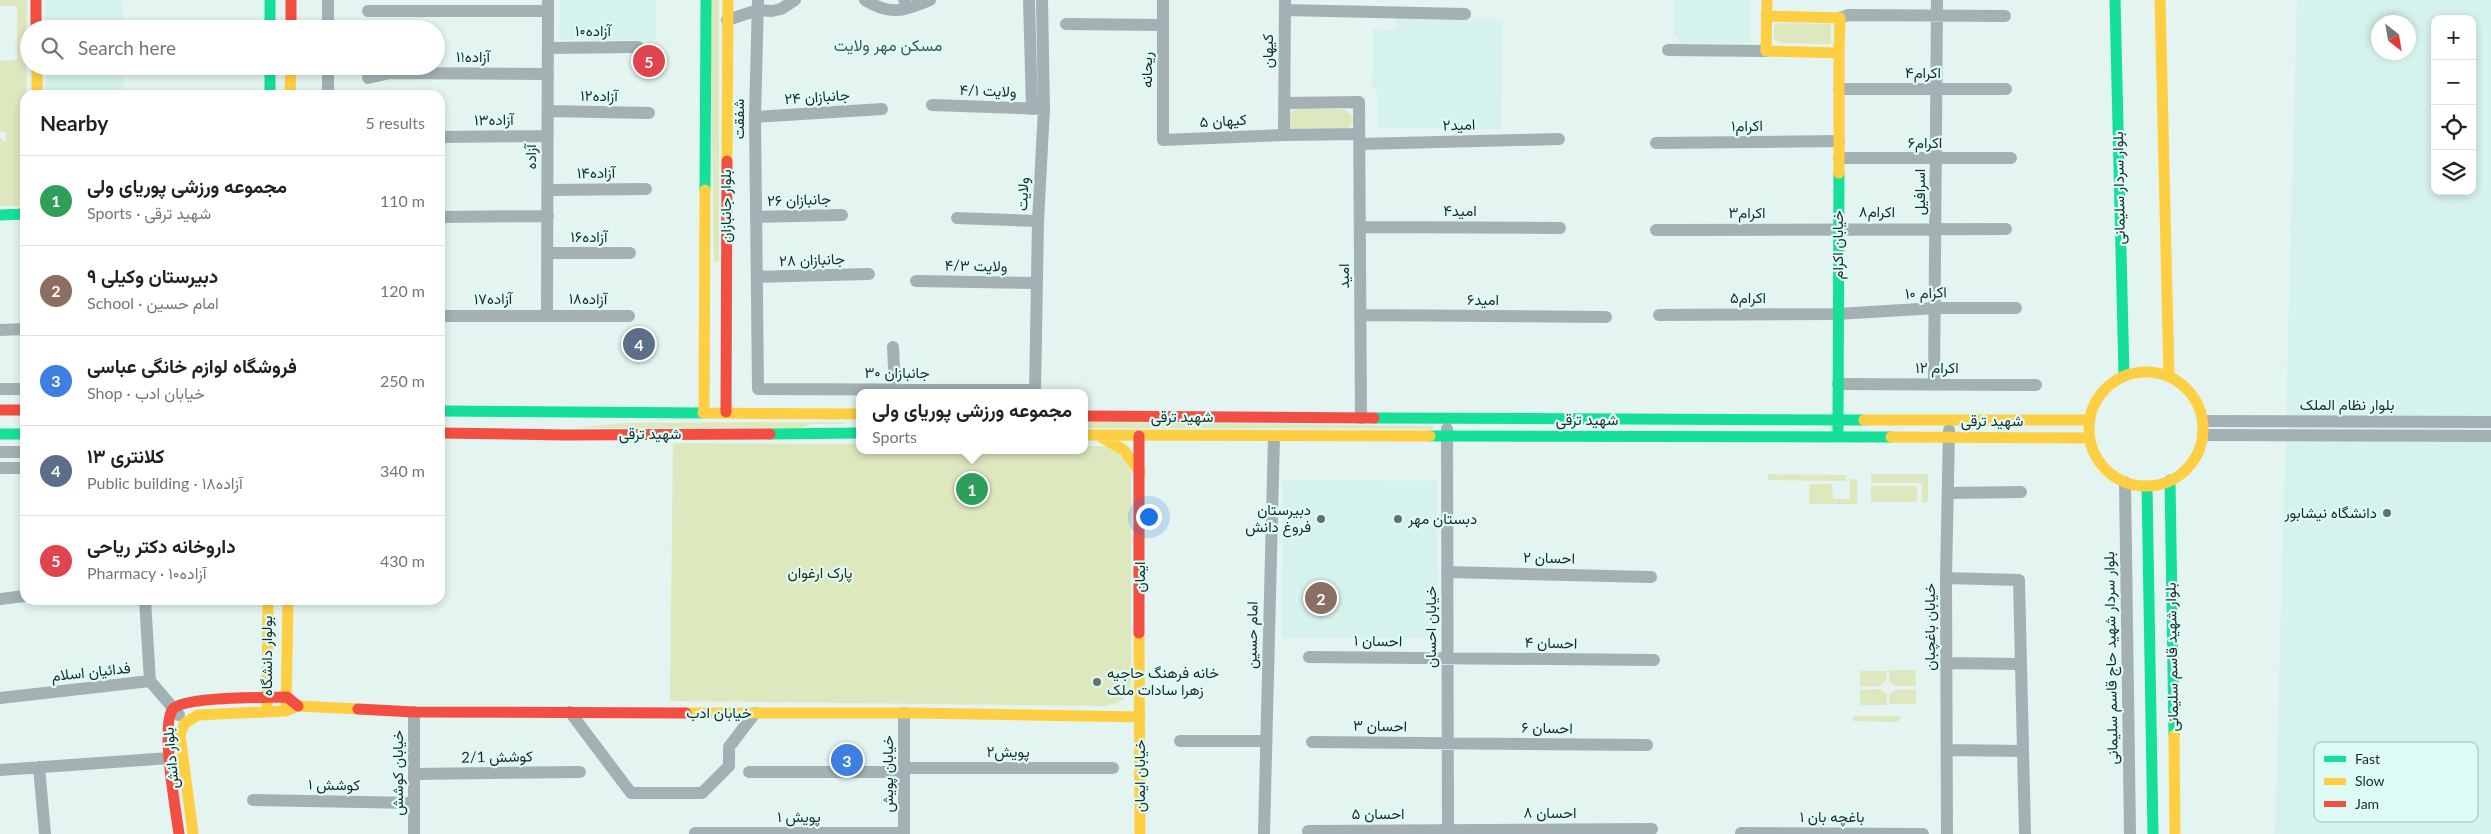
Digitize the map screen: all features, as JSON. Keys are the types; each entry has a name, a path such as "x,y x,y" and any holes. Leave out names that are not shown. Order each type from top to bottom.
{"main road":[{"path":"36,0 36,20"},
{"path":"270,0 270,20"},
{"path":"290,0 290,20"},
{"name":"بلوار جانبازان","path":"704,412 706,0"},
{"name":"بلوار جانبازان","path":"726,412 728,0"},
{"path":"1767,0 1766,51 1840,53"},
{"name":"بلوار سردار سلیمانی","path":"2115,0 2124,376"},
{"path":"2160,0 2169,376"},
{"path":"1766,16 1840,18"},
{"name":"خیابان اکرام","path":"1838,438 1840,18"},
{"path":"36,75 37,90"},
{"path":"270,75 270,90"},
{"path":"290,75 290,90"},
{"path":"3,218 20,215"},
{"path":"705,273 726,274"},
{"path":"2146,372 2169,376 2182,384 2192,394 2199,407 2203,421 2200,449 2193,462 2182,473 2170,480 2147,486 2125,482 2108,472 2096,456 2090,438 2090,420 2096,402 2108,387 2124,376 2146,372"},
{"path":"0,410 20,410"},
{"name":"شهید ترقی","path":"445,411 856,414"},
{"path":"565,411 565,435"},
{"name":"شهید ترقی","path":"1088,416 1447,419 2090,420"},
{"name":"شهید ترقی","path":"445,433 565,435 856,433"},
{"path":"0,434 20,434"},
{"path":"1090,435 1120,446 1136,463 1140,473"},
{"name":"شهید ترقی","path":"1090,435 2090,438"},
{"name":"ایمان","path":"1139,436 1140,717"},
{"name":"بلوار شهید قاسم سلیمانی","path":"2170,480 2175,834"},
{"name":"بلوار شهید قاسم سلیمانی","path":"2147,486 2153,834"},
{"name":"بولوار دانشگاه","path":"267,713 268,605"},
{"name":"بولوار دانشگاه","path":"286,712 288,605"},
{"path":"287,697 298,706"},
{"name":"بلوار دانش","path":"179,834 167,735 168,718 174,708 188,701 287,697"},
{"name":"خیابان ادب","path":"286,712 298,706 414,712 904,713 1140,717"},
{"name":"بلوار دانش","path":"192,834 180,734 185,723 198,716 286,712"},
{"name":"خیابان ایمان","path":"1140,717 1140,834"}],"street":[{"path":"328,0 328,20"},
{"path":"727,20 758,5 772,11 795,0"},
{"path":"866,0 882,10 892,11 910,8 930,0"},
{"path":"1029,0 1038,109"},
{"name":"ولایت","path":"1035,389 1038,109 1042,0"},
{"name":"ریحانه","path":"1163,0 1163,140"},
{"name":"اسرافیل","path":"1934,384 1937,0"},
{"name":"شفقت","path":"758,5 755,117 758,389"},
{"path":"1285,5 1465,14"},
{"name":"کیهان","path":"1284,102 1285,5"},
{"path":"368,11 548,6"},
{"name":"آزاده","path":"547,315 548,6"},
{"path":"1840,18 1848,15 2005,16"},
{"path":"1066,24 1163,25"},
{"name":"آزاده۱۰","path":"548,48 638,48"},
{"path":"1668,50 1766,51"},
{"name":"آزاده۱۱","path":"445,73 548,74"},
{"path":"328,75 328,90"},
{"name":"آزاده۱۱","path":"368,78 381,75"},
{"name":"اکرام۴","path":"1839,89 2006,89"},
{"path":"1284,102 1284,135 1360,139"},
{"name":"امید","path":"1284,102 1359,102 1361,418"},
{"name":"ولایت ۴/۱","path":"932,105 1038,109"},
{"name":"جانبازان ۲۴","path":"755,117 882,109"},
{"name":"آزاده۱۲","path":"548,111 649,113"},
{"name":"کیهان ۵","path":"1163,140 1284,135"},
{"name":"آزاده۱۳","path":"445,137 548,136"},
{"name":"امید۲","path":"1360,139 1559,138"},
{"name":"اکرام۱","path":"1656,143 1839,141"},
{"name":"اکرام۶","path":"1839,158 1936,160 2011,158"},
{"name":"آزاده۱۴","path":"548,190 646,189"},
{"name":"جانبازان ۲۶","path":"756,217 842,215"},
{"path":"445,217 548,216"},
{"path":"957,218 1038,221"},
{"name":"امید۴","path":"1360,227 1560,228"},
{"name":"اکرام۳","path":"1656,230 1838,228"},
{"name":"اکرام۸","path":"1838,228 2006,229"},
{"name":"آزاده۱۶","path":"547,252 630,253"},
{"name":"جانبازان ۲۸","path":"757,277 869,274"},
{"name":"ولایت ۴/۳","path":"916,281 1036,283"},
{"name":"اکرام ۱۰","path":"1838,314 1936,308 2016,308"},
{"name":"اکرام۵","path":"1659,315 1838,314"},
{"name":"آزاده۱۷","path":"445,316 547,315"},
{"name":"آزاده۱۸","path":"547,315 629,316"},
{"name":"امید۶","path":"1361,315 1606,317"},
{"path":"0,330 20,329"},
{"path":"893,347 895,389"},
{"name":"اکرام ۱۲","path":"1838,384 2036,385"},
{"path":"0,389 20,389"},
{"name":"جانبازان ۳۰","path":"758,389 895,389"},
{"name":"خیابان احسان","path":"1447,419 1448,832"},
{"name":"خیابان باغچبان","path":"1947,834 1946,578 1950,420"},
{"name":"بلوار نظام الملک","path":"2203,421 2491,422"},
{"name":"بلوار نظام الملک","path":"2203,434 2491,436"},
{"name":"امام حسین","path":"1264,834 1274,436"},
{"path":"0,452 20,452"},
{"path":"0,468 20,468"},
{"name":"بلوار سردار شهید حاج قاسم سلیمانی","path":"2125,482 2130,834"},
{"path":"1948,492 2021,492"},
{"name":"احسان ۲","path":"1447,572 1650,577"},
{"path":"1946,578 2019,580 2025,834"},
{"path":"0,599 20,597"},
{"path":"145,605 150,681"},
{"name":"احسان ۱","path":"1309,657 1448,658"},
{"name":"احسان ۴","path":"1448,658 1654,660"},
{"path":"1946,663 2021,664"},
{"name":"فدائیان اسلام","path":"0,698 150,681 185,723"},
{"name":"خیابان کوشش","path":"414,712 414,834"},
{"path":"570,712 632,793 702,793 729,766 729,746 755,713"},
{"name":"خیابان پویش","path":"904,713 904,833"},
{"path":"1180,741 1266,741"},
{"name":"احسان ۳","path":"1312,742 1448,743"},
{"name":"احسان ۶","path":"1448,743 1646,745"},
{"path":"1947,750 2023,751"},
{"path":"0,770 170,758"},
{"path":"40,767 45,834"},
{"name":"پویش۲","path":"749,772 1113,768"},
{"name":"کوشش 2/1","path":"414,774 580,772"},
{"name":"کوشش ۱","path":"253,800 414,803"},
{"name":"احسان ۸","path":"1448,832 1652,829"},
{"name":"احسان ۵","path":"1308,831 1448,832"},
{"name":"پویش ۱","path":"695,833 904,833"},
{"name":"باغچه بان ۱","path":"1741,833 1923,834"},
{"path":"414,834 419,834"}],"shaded area":[{"path":"45,0 122,0 123,20 45,20"},
{"path":"560,0 656,0 656,40 560,40"},
{"path":"1674,0 1751,0 1751,43 1678,44 1678,38 1674,35"},
{"name":"دانشگاه نیشابور","path":"2297,0 2491,0 2491,834 2275,834"},
{"path":"1396,18 1503,20 1501,129 1381,128 1377,124 1377,90 1372,89 1373,29 1396,30"},
{"path":"45,75 123,75 124,90 46,90"},
{"path":"1283,480 1437,481 1438,638 1282,638"}],"green space":[{"path":"0,0 27,0 27,20 20,20 20,75 26,75 26,90 20,90 20,206 0,206 0,138 6,142 6,132 0,132 0,61 17,60 17,6 0,6"},
{"path":"710,0 719,0 719,261 714,263"},
{"path":"1780,23 1831,24 1831,44 1782,43 1774,40 1774,25"},
{"path":"1295,109 1344,109 1353,117 1353,122 1346,130 1295,131 1289,128 1288,113"},
{"path":"840,422 847,424 811,424 802,428 576,428 625,423"},
{"path":"1088,422 1434,426 1431,429 1088,428"},
{"name":"پارک ارغوان","path":"673,443 856,444 856,454 1088,454 1088,446 1112,446 1131,467 1131,682 1128,692 1123,699 1105,706 670,701"},
{"path":"1768,474 1847,475 1846,481 1768,480"},
{"path":"1871,474 1928,474 1928,502 1922,502 1922,483 1871,483"},
{"path":"1850,479 1857,479 1857,504 1809,504 1809,484 1832,484 1833,499 1850,499"},
{"path":"1871,486 1917,486 1917,502 1871,502"},
{"path":"1889,670 1915,670 1916,686 1895,686 1889,681"},
{"path":"1860,671 1887,671 1886,680 1880,686 1860,687"},
{"path":"1880,689 1887,694 1887,705 1860,705 1860,690"},
{"path":"1916,689 1916,704 1889,704 1889,695 1896,690"},
{"path":"1855,716 1899,716 1901,718 1897,722 1853,721 1852,718"}],"traffic: fast":[{"path":"270,0 270,20"},
{"path":"705,190 706,0"},
{"path":"2115,0 2124,376"},
{"path":"270,75 270,90"},
{"path":"1838,430 1839,173"},
{"path":"0,215 20,214"},
{"path":"445,411 703,413"},
{"path":"1374,418 1864,420"},
{"path":"770,434 856,433"},
{"path":"0,434 20,434"},
{"path":"1430,436 1891,437"},
{"path":"2170,480 2174,735"},
{"path":"2147,486 2153,834"}],"traffic: slow":[{"path":"727,161 728,0"},
{"path":"1766,16 1840,18 1839,53 1766,51 1767,0"},
{"path":"2160,0 2169,376"},
{"path":"1839,53 1839,173"},
{"path":"37,75 37,90"},
{"path":"290,90 291,75"},
{"path":"704,412 705,190"},
{"path":"2146,372 2168,377 2186,389 2198,407 2203,429 2198,451 2186,469 2168,481 2146,486 2124,481 2106,469 2094,451 2089,429 2094,407 2106,389 2124,377 2146,372"},
{"path":"703,413 856,414"},
{"path":"1864,420 2090,420"},
{"path":"1088,435 1430,436"},
{"path":"1101,437 1124,450 1140,472"},
{"path":"1891,437 2090,438"},
{"path":"267,709 268,605"},
{"path":"286,708 288,605"},
{"path":"1139,633 1140,834"},
{"path":"193,834 180,734 185,723 198,715 286,711 298,706 358,709"},
{"path":"686,713 913,713 1140,717"},
{"path":"2174,735 2175,834"}],"traffic: jam":[{"path":"36,0 36,20"},
{"path":"291,0 291,20"},
{"path":"726,412 727,161"},
{"path":"0,410 20,410"},
{"path":"1088,416 1374,418"},
{"path":"445,433 565,435 770,434"},
{"path":"1139,436 1139,633"},
{"path":"179,834 168,749 169,718 173,709 193,702 245,698 287,697 298,706"},
{"path":"358,709 414,712 686,713"}],"place":[{"name":"داروخانه دکتر ریاحی","path":"649,61"},
{"name":"کلانتری ۱۳","path":"639,344"},
{"name":"مجموعه ورزشی پوریای ولی","path":"972,489"},
{"name":"دانشگاه نیشابور","path":"2387,513"},
{"name":"دبیرستان فروغ دانش","path":"1321,519"},
{"name":"دبستان مهر","path":"1398,519"},
{"name":"دبیرستان وکیلی ۹","path":"1321,598"},
{"name":"خانه فرهنگ حاجیه زهرا سادات ملک","path":"1097,682"},
{"name":"فروشگاه لوازم خانگی عباسی","path":"847,760"}],"district":[{"name":"مسکن مهر ولایت","path":"888,45"}]}
